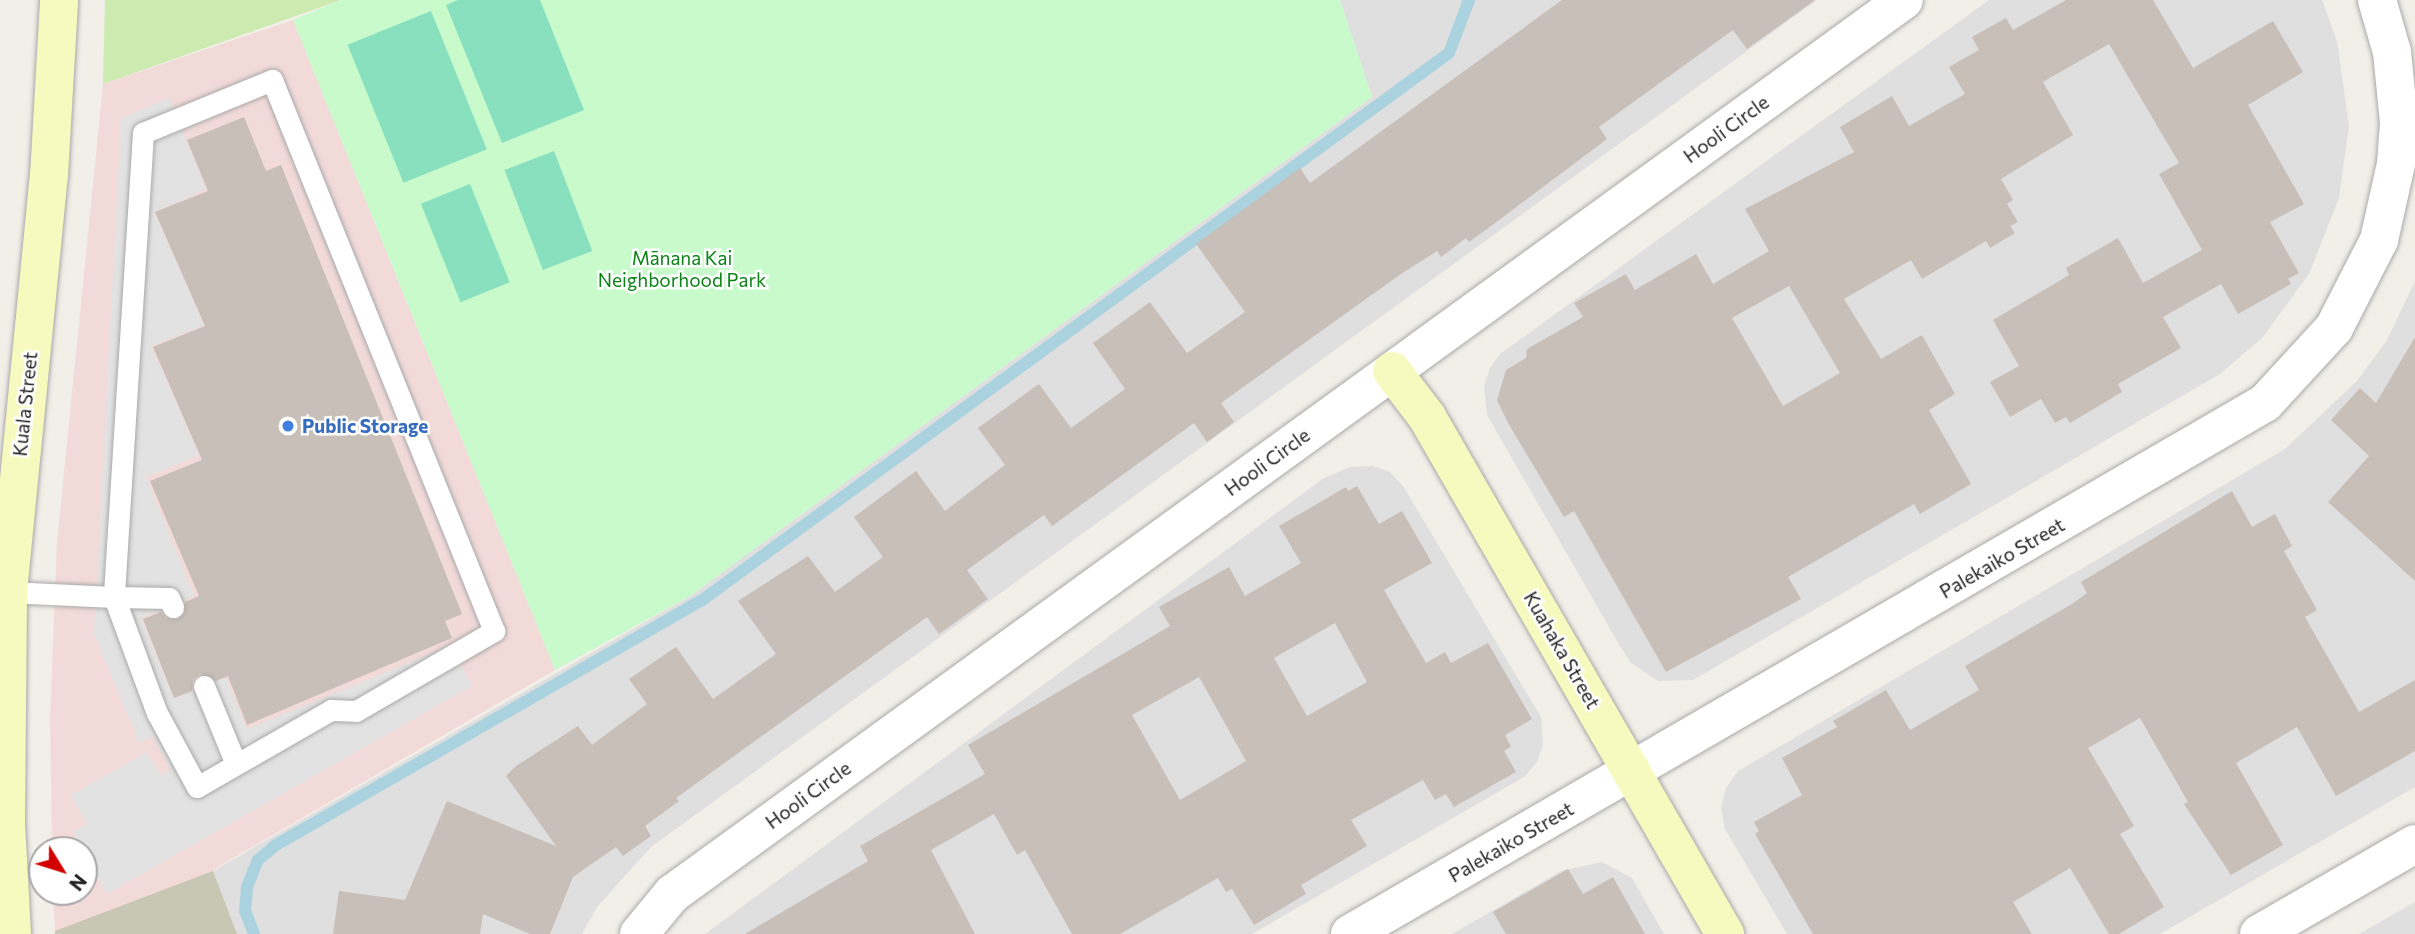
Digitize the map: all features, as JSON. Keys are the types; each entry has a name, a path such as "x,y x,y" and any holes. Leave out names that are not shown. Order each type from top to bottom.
{"main road":[{"name":"Kuala Street","path":"12,934 6,824 4,592 49,176 59,0"},
{"name":"Kuahaka Street","path":"1392,371 1427,416 1725,934"}],"street":[{"name":"Hooli Circle","path":"639,934 672,894 1904,0"},
{"name":"Palekaiko Street","path":"1350,934 2231,426 2265,403 2295,375 2354,296 2379,240 2396,164 2397,86 2377,0"},
{"path":"2259,934 2415,844"}],"lane":[{"path":"272,80 495,631 356,711 331,710 197,787 157,713 114,597 143,133 272,80"},
{"path":"4,592 169,598 173,607"},
{"path":"204,686 236,764"}],"shaded area":[{"path":"1340,0 1817,0 651,847 597,907 582,934 237,934 213,871 690,596 1372,97"},
{"path":"1989,0 2322,0 2337,41 2349,126 2339,198 2309,274 2263,337 2220,374 1693,680 1658,681 1631,663 1620,646 1487,415 1484,386 1490,368 1500,354"},
{"path":"293,20 555,670 213,870 237,934 55,934 54,906 98,906 98,836 52,836 50,718 57,543 103,84"},
{"path":"169,98 206,189 154,212 204,325 151,346 199,455 146,477 194,596 141,618 174,699 226,678 247,729 450,646 472,686 107,894 98,878 98,836 75,836 73,832 87,824 71,795 147,752 160,775 171,770 153,737 139,743 94,634 121,118"},
{"path":"2415,281 2415,787 2160,934 1787,934 1725,829 1721,808 1726,788 1738,771 2285,449 2357,381 2387,340"},
{"path":"1372,466 1390,472 1403,486 1541,717 1543,745 1537,762 1524,777 1252,934 705,934 1324,478 1350,467"},
{"path":"1602,862 1632,878 1664,934 1452,934 1561,871"},
{"path":"213,871 237,934 55,934 55,931"},
{"path":"2415,902 2415,934 2359,934"}],"green space":[{"path":"105,0 341,0 103,84"},
{"name":"Mānana Kai Neighborhood Park","path":"341,0 1340,0 1372,97 690,596 555,670 293,20"},
{"path":"458,0 540,0 584,110 502,143 446,5"},
{"path":"431,11 487,149 403,183 348,45"},
{"path":"554,151 592,251 543,270 505,170"},
{"path":"470,184 510,282 461,302 421,204"}],"building":[{"path":"1562,0 1815,0 1747,49 1733,30 1599,127 1607,139 1469,242 1466,238 1441,257 1437,251 1398,276 1221,403 1234,422 1207,442 1194,423 1052,526 1044,515 967,570 988,599 939,634 927,617 676,798 679,801 645,826 651,836 623,856 616,847 573,877 550,934 530,934 483,914 480,934 333,934 339,891 405,900 447,801 556,846 506,776 516,766 578,726 592,745 647,704 629,679 676,647 713,699 776,654 738,601 808,556 835,592 883,557 854,517 916,471 945,511 1005,465 978,428 1039,384 1071,428 1125,389 1093,343 1150,302 1187,353 1245,312 1196,244 1300,168 1310,183"},
{"path":"2066,0 2153,0 2193,68 2273,21 2303,72 2248,105 2304,204 2270,222 2299,273 2288,279 2291,284 2238,314 2221,284 2163,317 2181,348 2118,384 2122,392 2070,423 2066,417 2055,423 2041,399 2010,417 1990,382 2019,366 1993,320 2069,275 2066,268 2118,238 2143,283 2202,250 2159,174 2179,163 2109,44 2043,82 2073,135 2001,179 2013,200 2007,204 2018,222 2010,226 2015,233 1990,248 1986,241 1922,279 1911,260 1844,299 1881,359 1922,335 1955,394 1929,410 1971,484 1920,514 1914,504 1788,577 1801,599 1666,672 1574,511 1564,517 1508,423 1497,400 1506,370 1526,358 1527,349 1583,317 1574,303 1626,274 1635,290 1696,254 1713,284 1769,251 1745,209 1854,152 1840,127 1892,96 1909,126 1965,94 1949,67 1979,50 1972,37 2006,18 2013,30","holes":["1789,286 1840,373 1783,406 1732,318"]},
{"name":"Public Storage","path":"244,117 266,171 281,165 462,614 445,621 452,638 247,725 228,676 216,681 200,674 193,679 192,691 174,698 143,619 161,612 166,618 178,619 184,614 185,602 199,596 150,481 202,460 153,347 205,326 155,212 208,191 187,140"},
{"path":"2415,337 2415,581 2328,502 2369,456 2331,420 2360,388 2376,403"},
{"path":"1357,486 1379,524 1402,511 1432,563 1384,590 1426,663 1445,652 1451,663 1488,643 1532,719 1505,735 1511,747 1504,751 1516,772 1454,807 1446,794 1435,800 1423,780 1351,820 1367,846 1301,885 1306,894 1254,925 1232,889 1226,892 1218,878 1120,934 1072,934 1025,850 1017,855 994,814 931,850 975,934 745,934 868,861 860,846 985,774 968,745 1170,626 1159,607 1229,567 1245,596 1301,563 1279,526 1346,487 1348,491","holes":["1335,623 1367,682 1307,716 1274,658","1199,677 1246,761 1180,800 1132,715"]},
{"path":"2232,491 2252,527 2275,514 2292,546 2284,551 2317,610 2305,617 2359,712 2415,680 2415,751 2336,796 2297,727 2236,763 2283,845 2231,875 2184,804 2188,802 2140,718 2088,748 2134,826 2120,834 2164,907 2119,934 2109,934 2070,868 2013,902 2032,934 1813,934 1755,834 1759,831 1754,822 1802,795 1782,758 1837,727 1833,721 1886,690 1910,730 1979,690 1965,666 2072,604 2087,593 2081,582"},
{"path":"1568,869 1583,894 1613,877 1645,934 1506,934 1493,912"}],"waterway":[{"path":"254,934 245,911 247,887 258,860 276,845 701,601 1449,53 1469,0"}],"place":[{"name":"Public Storage","path":"288,426"}]}
